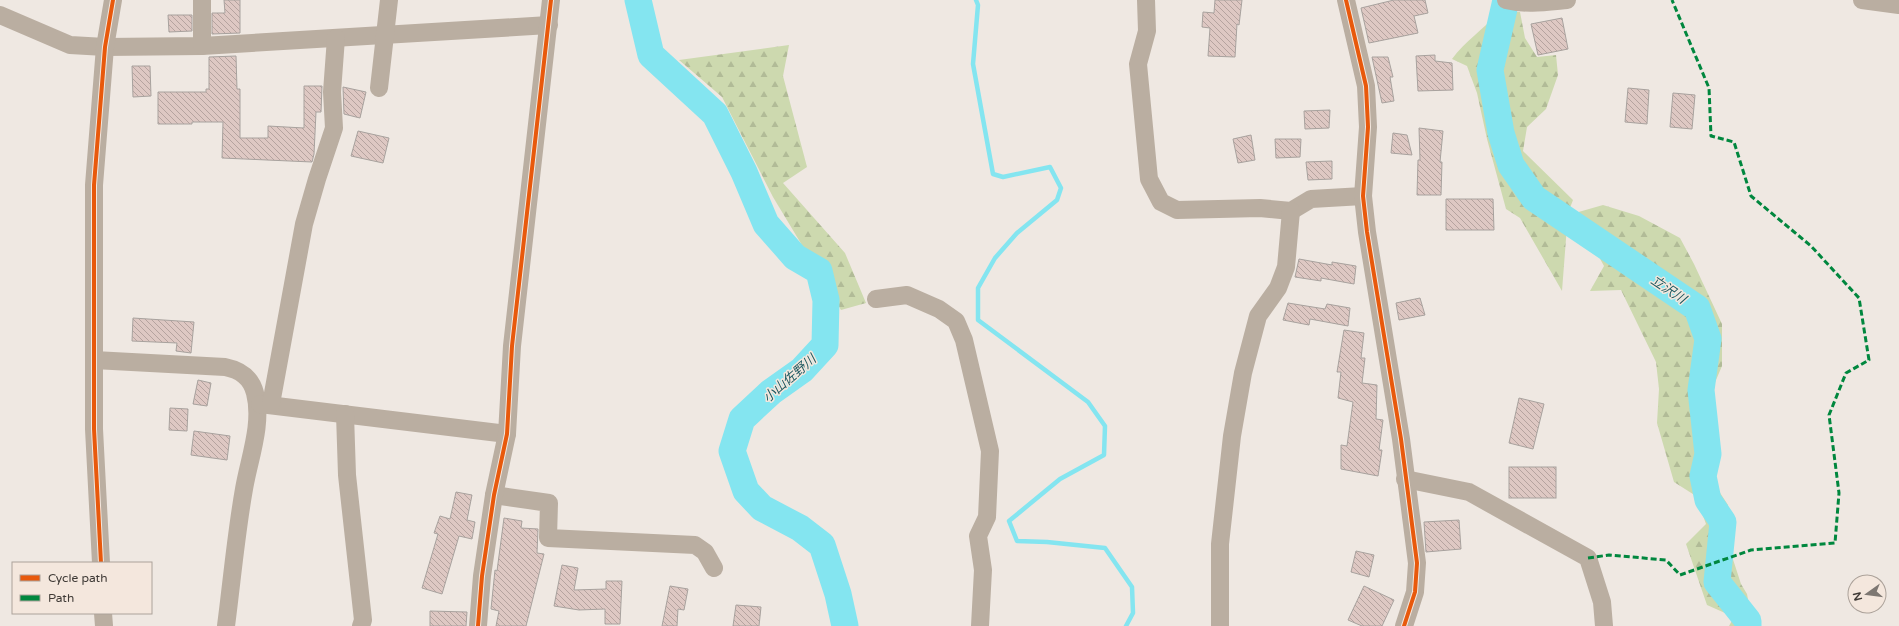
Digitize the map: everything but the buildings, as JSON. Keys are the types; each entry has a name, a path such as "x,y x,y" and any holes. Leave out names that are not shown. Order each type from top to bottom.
{"street":[{"path":"101,562 94,429 94,185 105,47 113,0"},
{"path":"202,0 202,46"},
{"path":"379,88 389,0"},
{"path":"478,626 482,576 494,495 507,434 512,346 549,25 550,0"},
{"path":"1146,0 1147,31 1138,64 1148,179 1161,202 1177,210 1260,208 1291,211 1311,199 1363,196"},
{"path":"1346,0 1366,86 1368,127 1363,196 1367,232 1401,439 1417,563 1415,592 1404,626"},
{"path":"1506,0 1539,3 1567,0"},
{"path":"1862,0 1899,5"},
{"path":"0,15 70,45 105,47 202,46 549,25"},
{"path":"226,626 239,522 256,432 264,404 304,224 334,128 332,92 336,38"},
{"path":"1220,626 1220,544 1232,436 1244,373 1258,316 1278,288 1286,267 1291,211"},
{"path":"876,299 907,295 939,309 956,321 964,340 990,451 987,517 978,536 983,570 980,626"},
{"path":"94,360 205,365 236,369 249,378 255,392 264,404 507,434"},
{"path":"345,414 347,475 363,620 361,626"},
{"path":"1405,479 1469,492 1588,558 1602,602 1604,626"},
{"path":"494,495 549,503 548,538 695,545 705,552 714,568"},
{"path":"103,614 104,626"}],"green space":[{"path":"1499,12 1520,12 1525,38 1537,57 1556,55 1558,75 1546,109 1527,127 1523,151 1573,200 1568,213 1562,291 1520,218 1506,209 1487,139 1477,93 1467,66 1452,59 1463,46"},
{"path":"789,45 783,76 807,167 783,183 845,253 866,303 841,310 773,197 722,97 679,60"},
{"path":"1603,205 1639,216 1680,238 1722,324 1722,366 1707,401 1713,482 1728,505 1728,544 1741,584 1747,594 1753,626 1729,626 1734,617 1707,605 1686,544 1706,524 1696,496 1674,482 1657,423 1659,389 1656,362 1621,290 1590,291 1604,266 1575,213"}],"waterway":[{"name":"小山佐野川","path":"638,0 651,55 715,114 744,172 766,224 795,257 819,271 826,300 825,345 802,370 771,392 742,419 732,451 746,491 762,508 800,528 822,545 838,594 845,626"},
{"path":"976,0 978,5 973,64 993,174 1003,177 1050,167 1061,188 1057,200 1017,233 995,258 978,288 978,320 1088,402 1105,426 1104,455 1060,479 1009,521 1017,541 1047,542 1105,548 1132,587 1133,613 1126,626"},
{"name":"立沢川","path":"1506,0 1490,70 1501,133 1511,165 1534,198 1697,308 1708,339 1701,390 1708,454 1703,476 1708,500 1723,522 1717,582 1748,621 1748,626"}],"marked path":[{"path":"1588,558 1609,555 1666,560 1680,575 1751,550 1835,543 1839,493 1829,415 1846,373 1869,360 1859,298 1811,246 1751,196 1734,142 1711,136 1709,88 1672,0"}],"cycle path":[{"path":"101,562 94,429 94,185 105,47 113,0"},
{"path":"478,626 482,576 494,495 507,434 512,346 551,0"},
{"path":"1346,0 1366,86 1368,127 1363,196 1367,232 1401,439 1417,563 1415,592 1404,626"}]}
